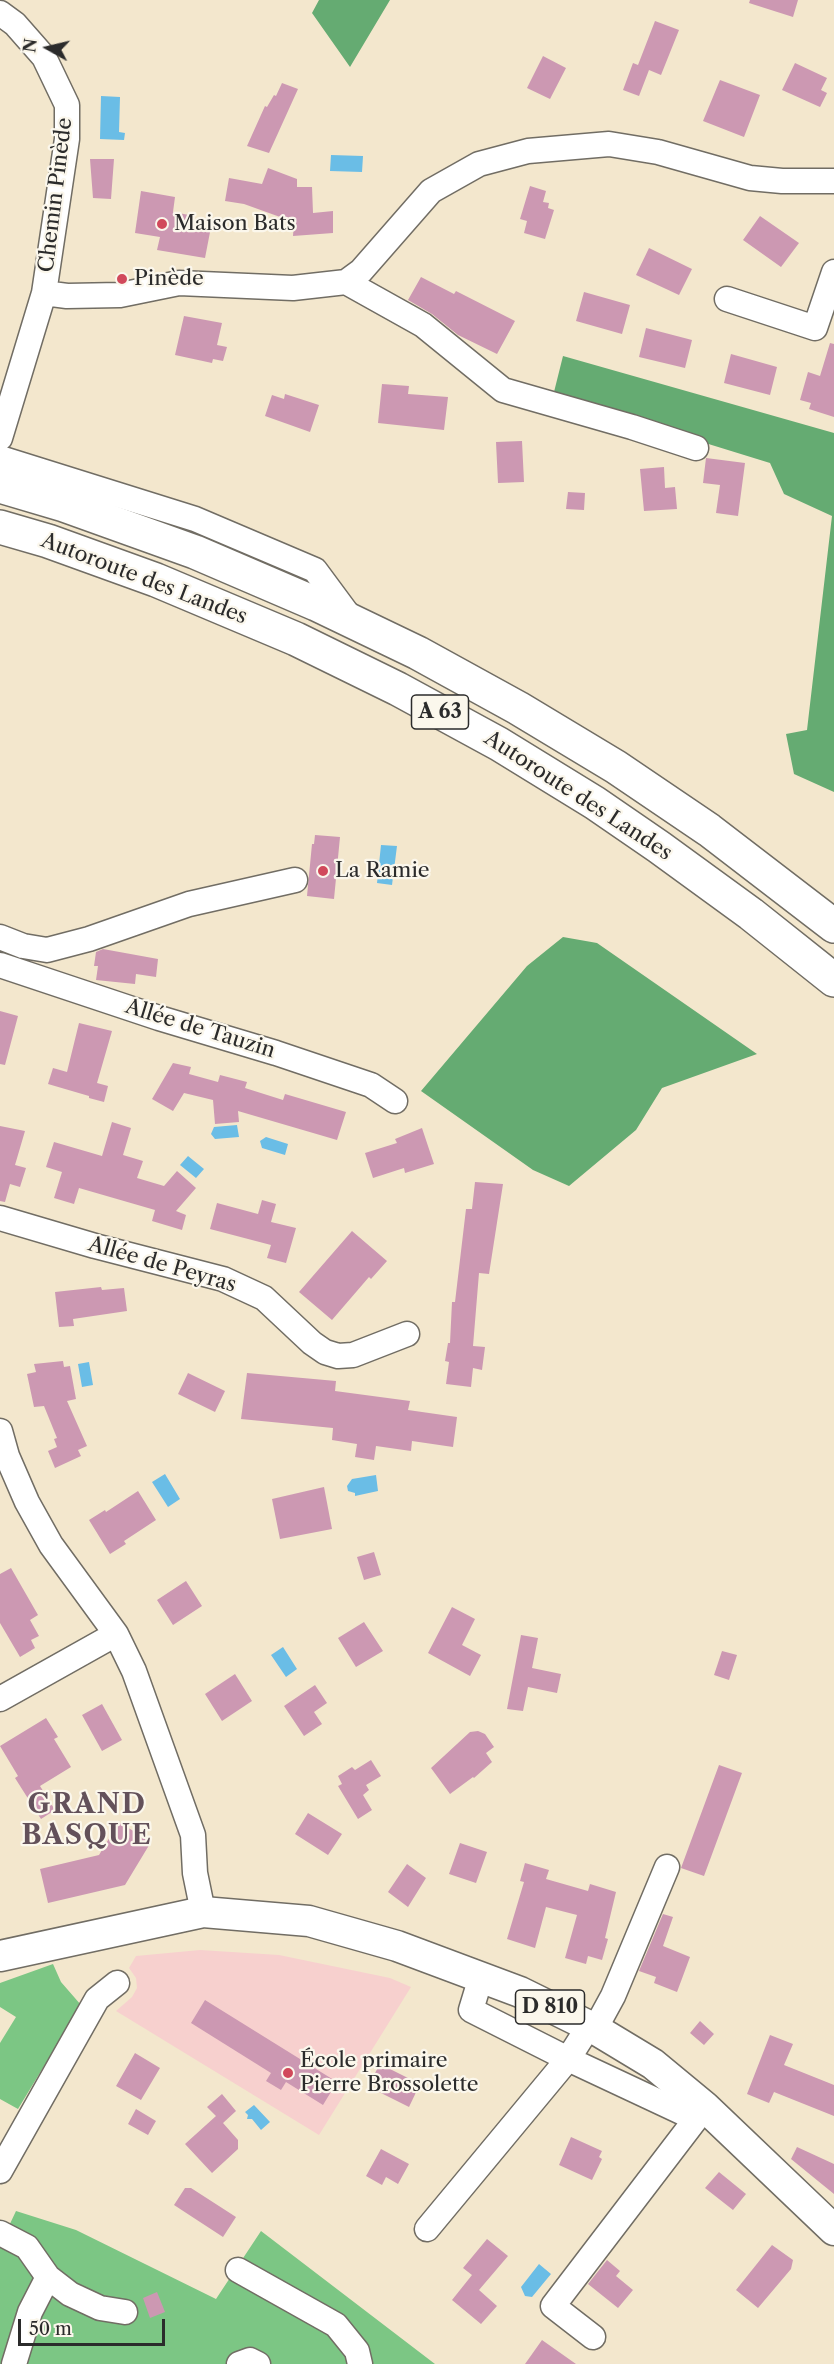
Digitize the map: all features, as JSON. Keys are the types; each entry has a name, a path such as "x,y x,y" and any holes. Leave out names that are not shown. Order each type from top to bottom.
{"highway":[{"name":"Autoroute des Landes","path":"0,486 64,505 195,552 418,653 518,708 616,767 710,830 834,926"},
{"name":"Autoroute des Landes","path":"0,527 48,541 156,580 296,639 398,689 499,744 613,816 752,914 834,980"}],"main road":[{"name":"D 810","path":"0,1956 203,1912 309,1921 397,1946 520,1992 592,2027 653,2064 701,2113 834,2230"}],"street":[{"name":"Chemin Pinède","path":"0,13 15,24 44,57 67,105 67,139 44,293 0,438"},
{"path":"44,293 67,296 120,295 179,283 293,288 346,282 361,272 431,191 479,164 528,151 609,144 658,152 750,178 782,181 834,181"},
{"path":"727,299 815,328 834,272"},
{"path":"346,282 423,325 503,390 696,448"},
{"path":"0,458 195,519 315,570 353,622"},
{"path":"0,937 23,946 47,950 88,939 189,904 295,880"},
{"name":"Allée de Tauzin","path":"0,965 371,1085 395,1101"},
{"name":"Allée de Peyras","path":"0,1218 223,1280 264,1298 312,1342 325,1352 338,1356 353,1355 407,1334"},
{"path":"0,1431 7,1456 27,1502 51,1545 116,1634 134,1671 193,1835 195,1873 203,1912"},
{"path":"0,1699 116,1634"},
{"path":"427,2229 568,2059 613,1996 667,1867"},
{"path":"481,1977 471,2010 568,2059 701,2113 553,2306 593,2337"},
{"path":"0,2171 97,1999 117,1983"},
{"path":"0,2233 27,2247 48,2277 70,2294 100,2308 125,2312"},
{"path":"238,2270 336,2325 357,2350 360,2364"},
{"path":"14,2364 30,2312 48,2277"},
{"path":"239,2364 250,2361 258,2364"}],"shaded area":[{"name":"École primaire Pierre Brossolette","path":"200,1950 279,1955 390,1978 411,1987 319,2135 116,2011 132,1997 137,1988 136,1978 129,1968 136,1956"}],"green space":[{"path":"319,0 390,0 350,67 312,13"},
{"path":"563,356 834,433 834,792 794,774 786,734 807,730 832,516 784,494 770,463 553,396"},
{"path":"563,937 597,943 757,1054 662,1088 636,1130 569,1186 533,1170 421,1091 527,966"},
{"path":"53,1964 61,1982 81,2005 18,2109 0,2099 0,2043 16,2017 0,2007 0,1983"},
{"path":"16,2211 76,2230 216,2299 261,2231 435,2364 0,2364 0,2245"}],"water":[{"path":"101,96 120,97 119,132 125,133 124,140 100,139"},
{"path":"331,155 363,156 362,172 330,171"},
{"path":"381,845 397,846 392,885 377,883"},
{"path":"237,1125 239,1137 215,1139 211,1134 214,1127"},
{"path":"266,1137 288,1144 285,1155 262,1148 260,1141"},
{"path":"188,1156 204,1169 196,1178 180,1165"},
{"path":"89,1362 93,1385 82,1387 78,1364"},
{"path":"165,1474 180,1499 168,1507 152,1482"},
{"path":"376,1475 378,1491 355,1496 355,1493 348,1491 347,1486 352,1479"},
{"path":"283,1647 297,1669 286,1677 271,1655"},
{"path":"254,2105 270,2122 261,2130 252,2119 247,2119 248,2115 245,2112"},
{"path":"539,2264 551,2274 532,2297 525,2296 521,2287"}],"building":[{"path":"750,0 798,0 793,17 749,3"},
{"path":"655,21 679,30 661,75 649,70 639,96 623,90 633,63 638,65"},
{"path":"543,56 566,68 550,99 527,88"},
{"path":"795,63 827,78 821,90 827,93 820,107 782,90"},
{"path":"720,80 760,95 744,137 703,121"},
{"path":"282,83 298,89 269,153 247,146 265,106 267,107 274,95 276,96"},
{"path":"90,159 114,159 111,199 93,198"},
{"path":"268,168 297,179 297,187 312,187 313,213 333,211 333,233 293,236 294,222 244,204 225,201 229,178 262,184"},
{"path":"530,186 546,191 543,202 549,203 548,208 554,210 545,239 524,233 527,221 520,219"},
{"name":"Maison Bats","path":"141,191 175,197 173,212 189,215 187,224 211,227 205,258 157,250 160,237 135,233"},
{"path":"760,216 799,243 781,267 743,240"},
{"path":"649,248 692,269 679,295 636,275"},
{"path":"421,277 454,294 456,291 515,321 497,354 458,335 432,314 408,300"},
{"path":"584,292 630,305 622,334 576,321"},
{"path":"184,316 222,323 217,345 227,347 223,361 213,359 212,363 175,355"},
{"path":"646,328 692,340 685,368 639,357"},
{"path":"830,343 834,344 834,417 809,409 811,403 800,400 808,372 820,376"},
{"path":"731,354 777,367 770,395 724,383"},
{"path":"382,384 409,386 408,394 448,397 444,430 378,423"},
{"path":"285,394 319,405 310,432 265,416 272,395 284,399"},
{"path":"522,441 524,482 498,483 496,442"},
{"path":"706,458 745,463 738,516 716,513 720,485 703,483"},
{"path":"664,467 665,488 675,487 677,509 644,511 640,469"},
{"path":"568,492 585,493 584,510 566,509"},
{"name":"La Ramie","path":"315,835 340,837 334,899 307,896 312,844 314,844"},
{"path":"103,949 158,959 156,977 136,974 135,984 96,980 98,966 94,966 96,952"},
{"path":"0,1011 18,1016 5,1065 0,1064"},
{"path":"79,1023 112,1031 97,1083 108,1086 104,1102 48,1084 53,1068 67,1072"},
{"path":"173,1063 191,1067 189,1074 218,1082 220,1075 247,1082 245,1088 283,1100 285,1094 346,1112 337,1140 238,1111 239,1122 215,1124 213,1100 184,1093 173,1111 152,1099"},
{"path":"112,1122 131,1128 123,1155 143,1161 137,1178 164,1186 177,1171 196,1188 176,1211 186,1215 182,1230 152,1221 155,1210 79,1188 74,1204 54,1198 62,1172 46,1167 54,1142 102,1156"},
{"path":"0,1126 25,1131 15,1165 26,1168 20,1187 10,1184 5,1202 0,1201"},
{"path":"422,1128 434,1164 405,1173 404,1168 373,1178 365,1153 397,1143 395,1139"},
{"path":"475,1182 503,1184 489,1274 479,1273 473,1346 485,1347 482,1370 473,1368 471,1387 446,1384 449,1362 445,1361 448,1343 450,1343 452,1302 455,1302 466,1209 472,1209"},
{"path":"262,1200 276,1204 271,1222 296,1228 286,1263 267,1258 271,1245 210,1229 217,1203 258,1214"},
{"path":"352,1231 387,1261 371,1279 369,1277 332,1320 299,1292"},
{"path":"101,1287 102,1290 124,1288 127,1311 73,1319 74,1326 59,1327 55,1292"},
{"path":"63,1361 64,1367 70,1366 76,1399 67,1401 87,1446 78,1450 81,1456 55,1468 48,1451 57,1447 54,1439 57,1438 44,1406 34,1407 27,1374 36,1372 34,1364"},
{"path":"188,1373 225,1391 215,1412 178,1394"},
{"path":"247,1373 336,1381 335,1391 410,1401 408,1410 457,1417 453,1447 412,1441 411,1451 376,1446 374,1460 355,1457 357,1444 332,1440 333,1428 241,1419"},
{"path":"324,1487 332,1529 280,1539 272,1499"},
{"path":"138,1491 156,1520 124,1541 126,1544 110,1554 89,1520"},
{"path":"374,1552 381,1575 364,1580 357,1557"},
{"path":"11,1568 38,1615 30,1620 39,1636 31,1640 35,1648 20,1657 0,1623 0,1574"},
{"path":"186,1581 202,1606 173,1625 157,1600"},
{"path":"452,1607 475,1619 462,1645 481,1655 470,1676 428,1653"},
{"path":"364,1622 383,1651 356,1667 338,1638"},
{"path":"521,1635 538,1638 532,1668 561,1674 557,1693 528,1687 523,1711 507,1709"},
{"path":"722,1651 737,1655 729,1680 714,1675"},
{"path":"235,1674 252,1701 222,1721 205,1694"},
{"path":"315,1685 327,1703 314,1712 322,1724 304,1736 284,1706"},
{"path":"102,1704 122,1740 102,1751 82,1715"},
{"path":"46,1718 58,1737 54,1739 71,1767 40,1786 55,1810 41,1819 15,1778 18,1776 0,1746"},
{"path":"478,1731 485,1734 494,1747 486,1753 492,1762 474,1778 450,1794 431,1768 470,1732"},
{"path":"371,1760 381,1776 366,1785 369,1790 363,1795 372,1810 358,1819 338,1786 342,1784 338,1776 352,1767 355,1770"},
{"path":"719,1765 742,1773 704,1876 681,1868"},
{"path":"308,1813 342,1834 328,1855 295,1834"},
{"path":"119,1822 151,1842 125,1885 48,1903 40,1869 99,1855"},
{"path":"460,1843 487,1852 476,1883 449,1874"},
{"path":"525,1863 549,1870 546,1879 588,1891 590,1884 616,1892 602,1960 588,1956 586,1964 565,1958 577,1915 546,1907 535,1948 507,1939 524,1882 520,1881"},
{"path":"407,1864 426,1878 408,1907 388,1892"},
{"path":"663,1914 673,1917 663,1946 690,1957 677,1992 654,1983 656,1977 639,1971"},
{"path":"205,2000 337,2082 323,2105 286,2082 281,2090 266,2081 271,2073 191,2023"},
{"path":"700,2021 714,2034 704,2045 690,2033"},
{"path":"770,2035 793,2044 784,2065 834,2085 834,2116 774,2092 769,2103 747,2094"},
{"path":"135,2053 160,2068 141,2100 116,2086"},
{"path":"380,2064 420,2084 409,2107 377,2091 380,2086 370,2082"},
{"path":"222,2094 236,2111 223,2123 238,2140 238,2149 212,2173 185,2144 216,2116 207,2107"},
{"path":"136,2109 156,2121 148,2135 128,2124"},
{"path":"571,2137 602,2151 599,2157 602,2159 592,2180 559,2165"},
{"path":"797,2147 834,2164 834,2194 791,2159"},
{"path":"381,2149 409,2164 398,2184 386,2177 382,2185 366,2176"},
{"path":"719,2172 746,2194 733,2210 705,2188"},
{"path":"185,2188 191,2188 236,2217 223,2237 174,2205"},
{"path":"487,2239 508,2256 479,2290 497,2306 481,2324 452,2300 472,2275 463,2268"},
{"path":"772,2245 793,2260 791,2269 758,2308 736,2290"},
{"path":"607,2260 620,2271 616,2276 633,2290 618,2308 588,2284"},
{"path":"157,2292 165,2312 150,2318 143,2298"},
{"path":"542,2340 576,2364 525,2364"}],"place":[{"name":"Maison Bats","path":"162,224"},
{"name":"Pinède","path":"122,279"},
{"name":"La Ramie","path":"323,871"},
{"name":"École primaire Pierre Brossolette","path":"288,2073"}],"district":[{"name":"GRAND BASQUE","path":"87,1820"}]}
